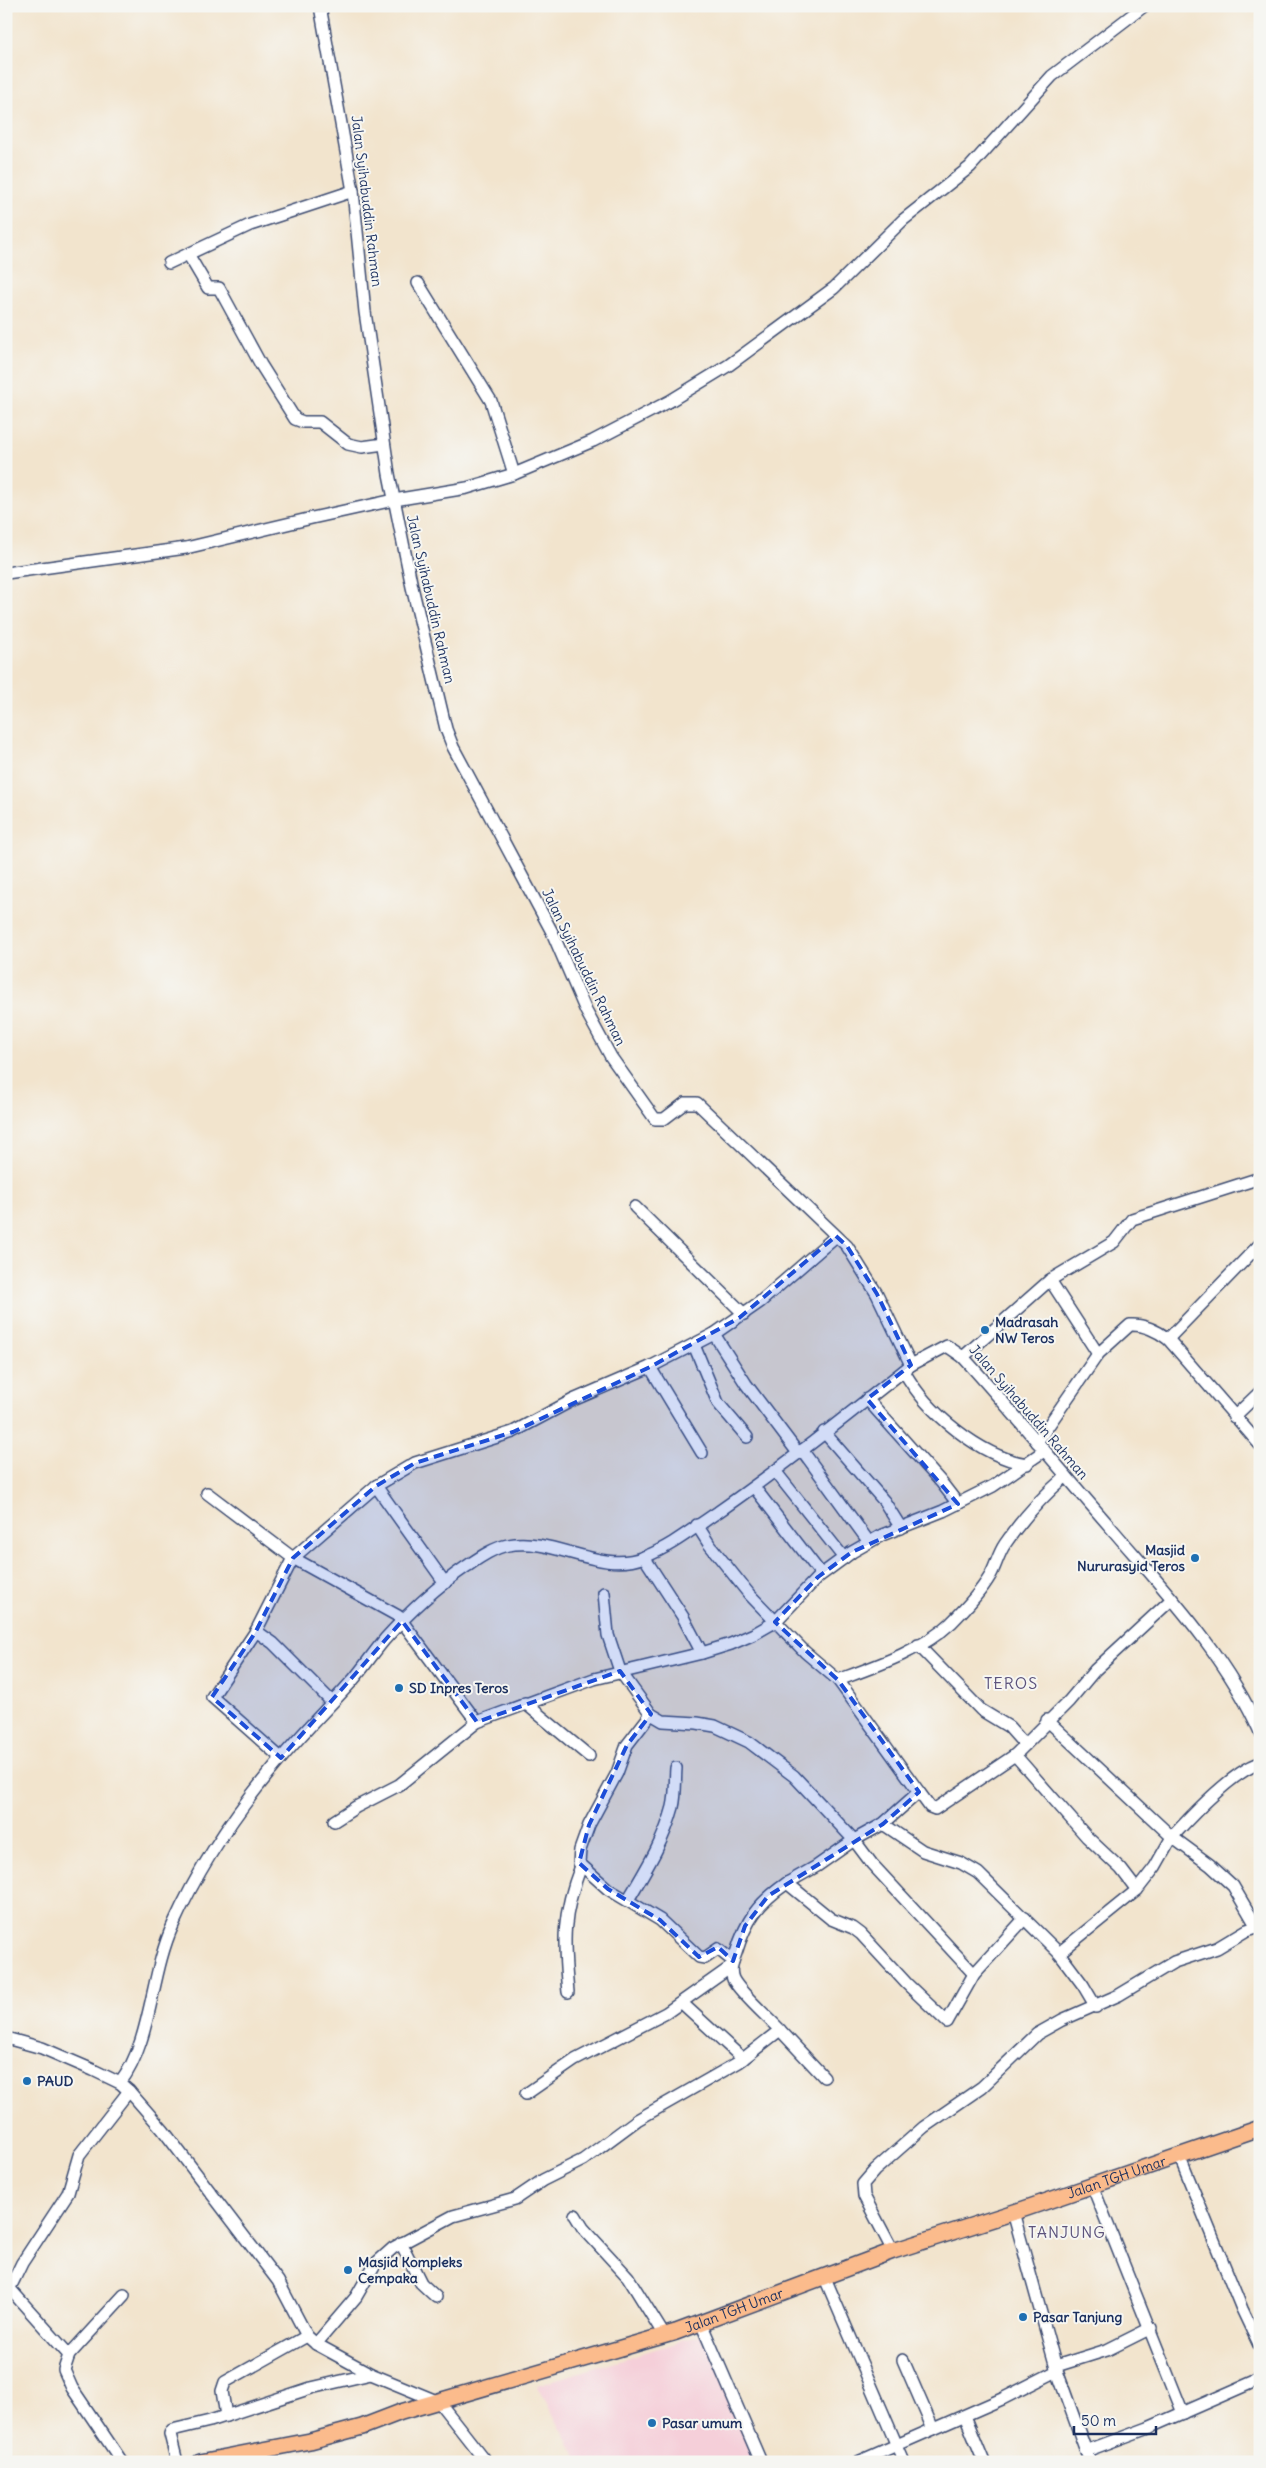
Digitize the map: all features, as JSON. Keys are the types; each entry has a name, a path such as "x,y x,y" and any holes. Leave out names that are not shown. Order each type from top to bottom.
{"main road":[{"name":"Jalan TGH Umar","path":"200,2462 310,2441 362,2427 401,2412 664,2335 826,2278 893,2251 1260,2128"}],"street":[{"name":"Jalan Syihabuddin Rahman","path":"320,6 353,191 365,312 384,444 394,500 423,633 452,747 552,932 586,1011 611,1057 655,1119 664,1119 685,1103 698,1103 836,1236 856,1258 877,1294 908,1368 947,1346 963,1357 1172,1599 1255,1706 1260,1732"},
{"path":"6,572 186,548 394,500 466,488 514,474 593,441 670,401 772,335 844,280 871,250 903,220 970,167 1052,76 1144,6"},
{"path":"169,263 250,225 353,191"},
{"path":"188,254 208,288 219,288 261,365 296,419 303,422 320,422 348,444 362,447 384,444"},
{"path":"418,283 491,401 514,474"},
{"path":"963,1357 1050,1280 1114,1242 1132,1219 1260,1178"},
{"path":"635,1208 744,1314"},
{"path":"281,1758 212,1697 256,1631 293,1558 376,1486 415,1463 513,1432 573,1400 650,1367 714,1334 744,1314 836,1236"},
{"path":"1168,1339 1260,1244"},
{"path":"1050,1280 1098,1354"},
{"path":"1037,1442 1098,1354 1130,1325 1136,1325 1157,1331 1168,1339 1260,1445"},
{"path":"714,1334 746,1384 869,1542"},
{"path":"694,1344 718,1403 747,1437"},
{"path":"650,1367 702,1453"},
{"path":"69,2355 8,2292 22,2263 68,2193 78,2155 124,2087 135,2056 158,1963 182,1905 220,1841 243,1807 281,1758 402,1620 422,1601 490,1552 508,1545 520,1544 552,1548 618,1562 644,1557 754,1487 908,1368 919,1397 949,1423 994,1454 1007,1460 1027,1464"},
{"path":"1234,1417 1260,1392"},
{"path":"867,1399 941,1482 958,1504"},
{"path":"824,1432 884,1501 902,1528"},
{"path":"334,1821 405,1781 477,1722 525,1703 620,1671 702,1653 731,1644 775,1622 821,1574 869,1542 958,1504 1027,1464 1044,1451"},
{"path":"776,1470 844,1558"},
{"path":"838,1680 918,1645 950,1623 978,1592 991,1574 1012,1534 1042,1498 1066,1476"},
{"path":"376,1486 445,1583"},
{"path":"754,1487 821,1574"},
{"path":"206,1493 293,1558 395,1614 402,1620 477,1722"},
{"path":"697,1525 743,1588 775,1622 838,1680 930,1807 936,1809 1014,1755 1047,1720 1069,1701 1095,1670 1122,1643 1172,1599"},
{"path":"644,1557 683,1617 702,1653"},
{"path":"604,1593 608,1635 620,1671 651,1714 663,1721 715,1726 748,1742 794,1776 974,1974"},
{"path":"256,1631 273,1643 332,1702"},
{"path":"918,1645 981,1710 1008,1727 1025,1745"},
{"path":"525,1703 589,1756"},
{"path":"651,1714 627,1744 617,1773 589,1825 578,1859 581,1866 608,1889 660,1920 699,1957 704,1958 718,1949 732,1964"},
{"path":"893,2251 864,2196 863,2184 867,2178 924,2127 982,2088 1037,2034 1062,2020 1096,2007 1135,1987 1166,1966 1229,1942 1247,1930 1258,1926 1233,1886 1210,1865 1172,1837 1047,1720"},
{"path":"1014,1755 1087,1837 1121,1869 1137,1890"},
{"path":"1059,1953 1098,1919 1137,1890 1155,1867 1172,1837 1218,1792 1247,1769 1260,1763"},
{"path":"628,1900 651,1862 669,1817 674,1800 676,1768"},
{"path":"824,2077 734,1981 732,1964 741,1935 750,1918 768,1896 786,1883 817,1866 854,1840 883,1824 919,1792"},
{"path":"883,1824 923,1851 961,1863 978,1873 1026,1918 1059,1953 1076,1975 1096,2007"},
{"path":"568,1992 564,1941 565,1919 570,1892 581,1866"},
{"path":"786,1883 830,1919 853,1928 862,1934 907,1984 946,2022 949,2021 974,1974 1026,1918"},
{"path":"526,2094 575,2060 682,2003 732,1964"},
{"path":"682,2003 744,2058"},
{"path":"316,2344 356,2297 380,2258 401,2243 452,2216 515,2199 543,2180 583,2160 637,2120 701,2085 744,2058 780,2030"},
{"path":"6,2038 42,2048 124,2087 163,2130 278,2281 307,2336 316,2344 371,2374 439,2402 486,2462"},
{"path":"1180,2155 1242,2309 1260,2347"},
{"path":"1092,2185 1151,2328 1183,2413"},
{"path":"1013,2212 1057,2368 1088,2456 1260,2379"},
{"path":"575,2215 582,2228 628,2277 664,2335"},
{"path":"401,2243 421,2283 436,2297"},
{"path":"826,2278 904,2462"},
{"path":"122,2462 66,2376 64,2370 69,2355 124,2295"},
{"path":"701,2323 761,2462"},
{"path":"858,2462 964,2416 1057,2368 1107,2350 1151,2328"},
{"path":"226,2416 222,2392 225,2382 307,2336"},
{"path":"903,2360 933,2429"},
{"path":"177,2462 170,2432 311,2388 371,2374"},
{"path":"964,2416 984,2462"}],"highlighted area":[{"path":"836,1236 847,1246 877,1294 911,1365 867,1399 958,1504 852,1552 818,1577 775,1622 838,1680 919,1792 883,1824 768,1896 745,1926 733,1961 718,1947 699,1957 660,1920 608,1889 579,1863 589,1825 627,1745 651,1714 620,1671 477,1722 402,1621 281,1758 212,1697 255,1633 293,1558 376,1486 415,1463 513,1432 650,1367 739,1318"}],"shaded area":[{"name":"Pasar umum","path":"705,2334 763,2462 579,2462 537,2385"}],"place":[{"name":"Madrasah NW Teros","path":"985,1330"},
{"name":"Masjid Nururasyid Teros","path":"1195,1558"},
{"name":"SD Inpres Teros","path":"399,1688"},
{"name":"PAUD","path":"27,2081"},
{"name":"Masjid Kompleks Cempaka","path":"348,2270"},
{"name":"Pasar Tanjung","path":"1023,2317"},
{"name":"Pasar umum","path":"652,2423"}],"district":[{"name":"TEROS","path":"1011,1683"},
{"name":"TANJUNG","path":"1067,2232"}]}
